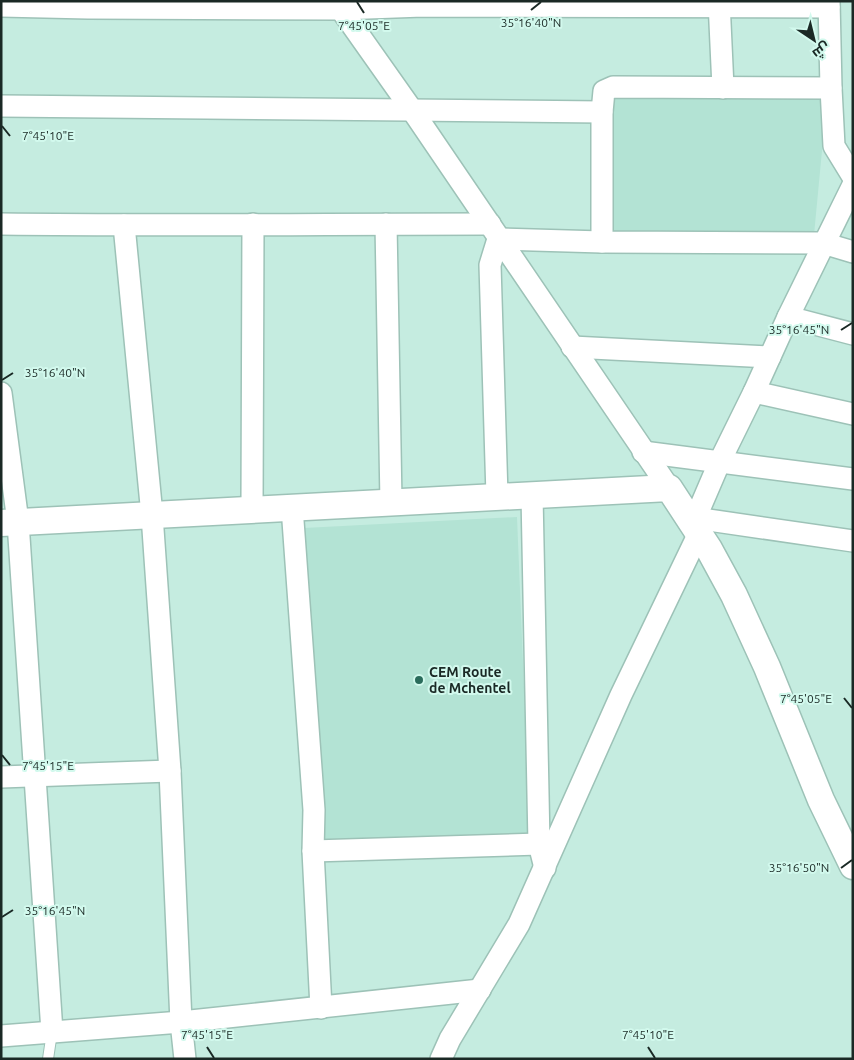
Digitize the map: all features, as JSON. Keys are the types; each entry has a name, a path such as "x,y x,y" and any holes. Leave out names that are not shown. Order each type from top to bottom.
{"street":[{"path":"719,3 723,88"},
{"path":"1,6 98,8 422,4 829,4 834,146 853,177"},
{"path":"337,5 412,110 643,452 696,525 734,595 767,667 821,800 853,866"},
{"path":"602,242 602,112 604,90 613,87 831,88"},
{"path":"1,106 602,112"},
{"path":"441,1059 519,924 696,525 720,461 823,243 853,185"},
{"path":"1,224 124,226 386,224 494,231 602,242 823,243 853,252"},
{"path":"252,509 253,224"},
{"path":"386,224 391,502"},
{"path":"124,226 152,515 170,772 184,1059"},
{"path":"494,231 490,265 497,496"},
{"path":"788,317 853,334"},
{"path":"572,347 770,357"},
{"path":"1,392 10,522 36,776 52,1032"},
{"path":"754,392 853,414"},
{"path":"643,452 853,479"},
{"path":"10,522 669,488"},
{"path":"532,495 539,844 545,868"},
{"path":"292,507 314,810 313,851 322,1008"},
{"path":"696,525 853,541"},
{"path":"1,777 170,772"},
{"path":"313,851 539,844"},
{"path":"1,1036 181,1022 480,990"}],"lane":[{"path":"48,1059 52,1032"}],"shaded area":[{"path":"612,97 827,98 814,235 607,232"},
{"name":"CEM Route de Mchentel","path":"517,517 530,833 324,841 304,528"}],"place":[{"name":"CEM Route de Mchentel","path":"419,680"}]}
